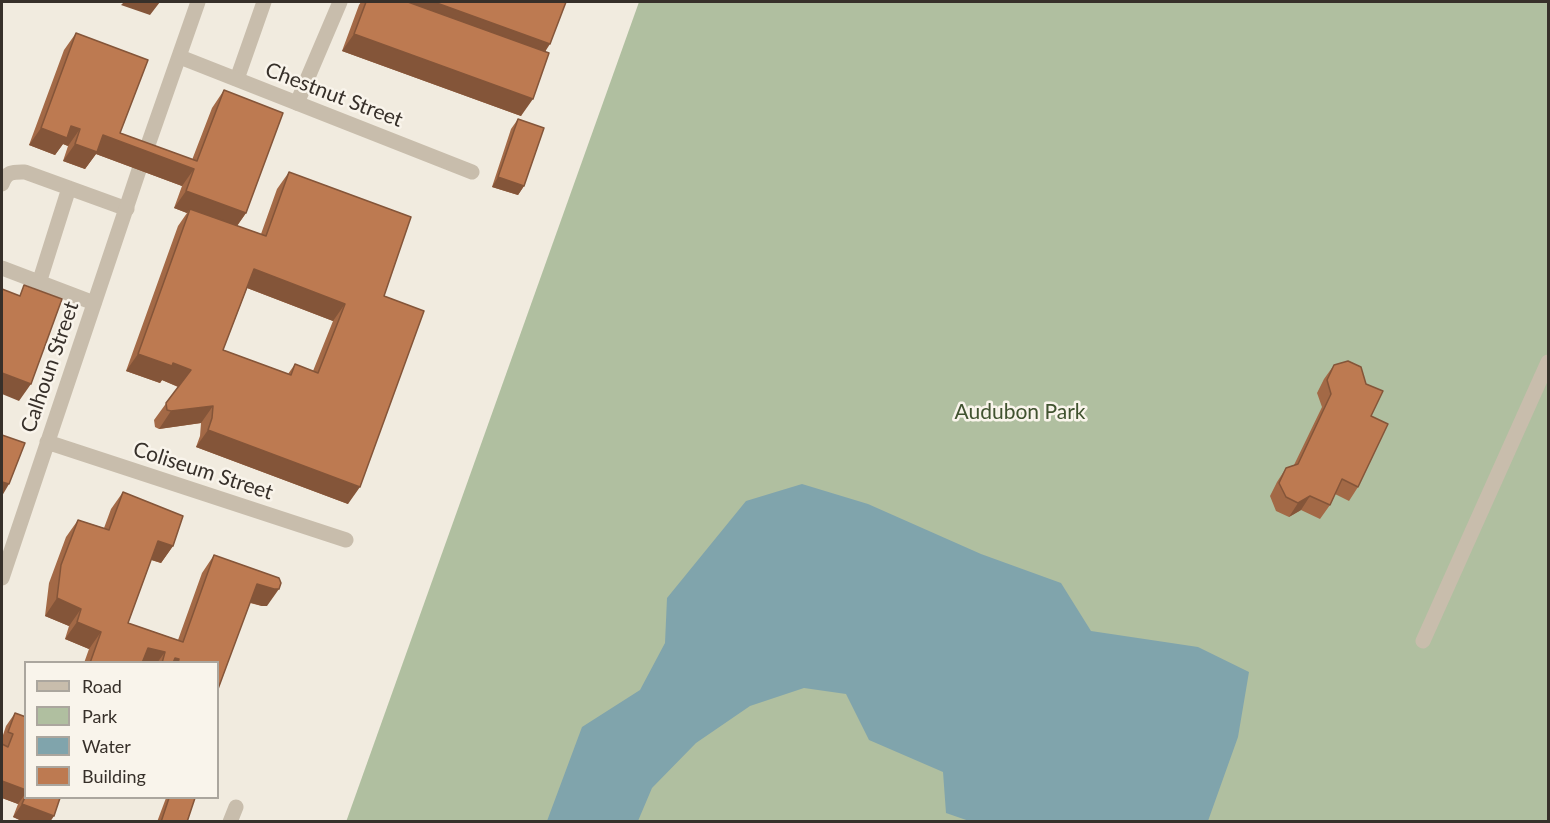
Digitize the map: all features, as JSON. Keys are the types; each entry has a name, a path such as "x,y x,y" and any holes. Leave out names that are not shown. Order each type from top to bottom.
{"street":[{"name":"Calhoun Street","path":"2,578 140,166 198,2"},
{"path":"237,80 264,2"},
{"path":"297,104 340,2"},
{"name":"Chestnut Street","path":"180,57 472,172"},
{"path":"2,184 5,176 13,172 25,172 127,210"},
{"path":"39,282 69,188"},
{"path":"2,268 94,303"},
{"path":"1422,641 1548,362"},
{"name":"Coliseum Street","path":"47,442 346,540"}],"green space":[{"name":"Audubon Park","path":"639,2 1548,2 1548,821 346,822"}],"water":[{"path":"802,484 868,504 981,554 1061,583 1091,631 1198,647 1249,672 1238,737 1208,821 972,822 946,813 943,772 869,740 846,694 804,688 750,706 696,743 652,788 638,821 547,821 582,727 640,690 665,643 667,598 746,501"}],"building":[{"path":"366,2 408,2 549,53 533,99 354,34"},
{"path":"434,2 566,2 550,44"},
{"path":"76,33 148,60 120,133 197,161 224,90 283,113 246,213 186,191 194,169 103,135 97,152 75,144 80,129 71,126 67,138 41,128"},
{"path":"518,119 544,128 524,186 498,177"},
{"path":"289,172 411,217 384,296 424,311 360,487 208,430 213,406 167,410 166,403 191,370 138,354 190,209 266,236","holes":["254,269 345,304 318,373 295,364 291,375 223,350"]},
{"path":"24,285 62,299 31,384 2,373 2,289 20,296"},
{"path":"1348,361 1361,367 1366,384 1383,391 1371,416 1388,424 1358,487 1342,479 1330,505 1310,496 1298,503 1286,497 1279,483 1286,468 1298,464 1331,394 1327,380 1334,365"},
{"path":"2,435 25,443 9,484 2,482"},
{"path":"123,492 183,516 173,546 158,541 128,623 183,642 214,555 279,578 281,583 279,589 257,584 219,686 219,661 178,661 179,659 175,658 174,661 163,661 165,652 148,648 143,661 91,661 101,632 77,622 81,609 57,598 61,565 78,520 109,530"},
{"path":"15,713 24,716 24,789 2,781 2,744 8,747 13,734 8,732"},
{"path":"24,799 60,799 54,816 22,804"},
{"path":"169,799 195,799 187,822 161,822"}]}
